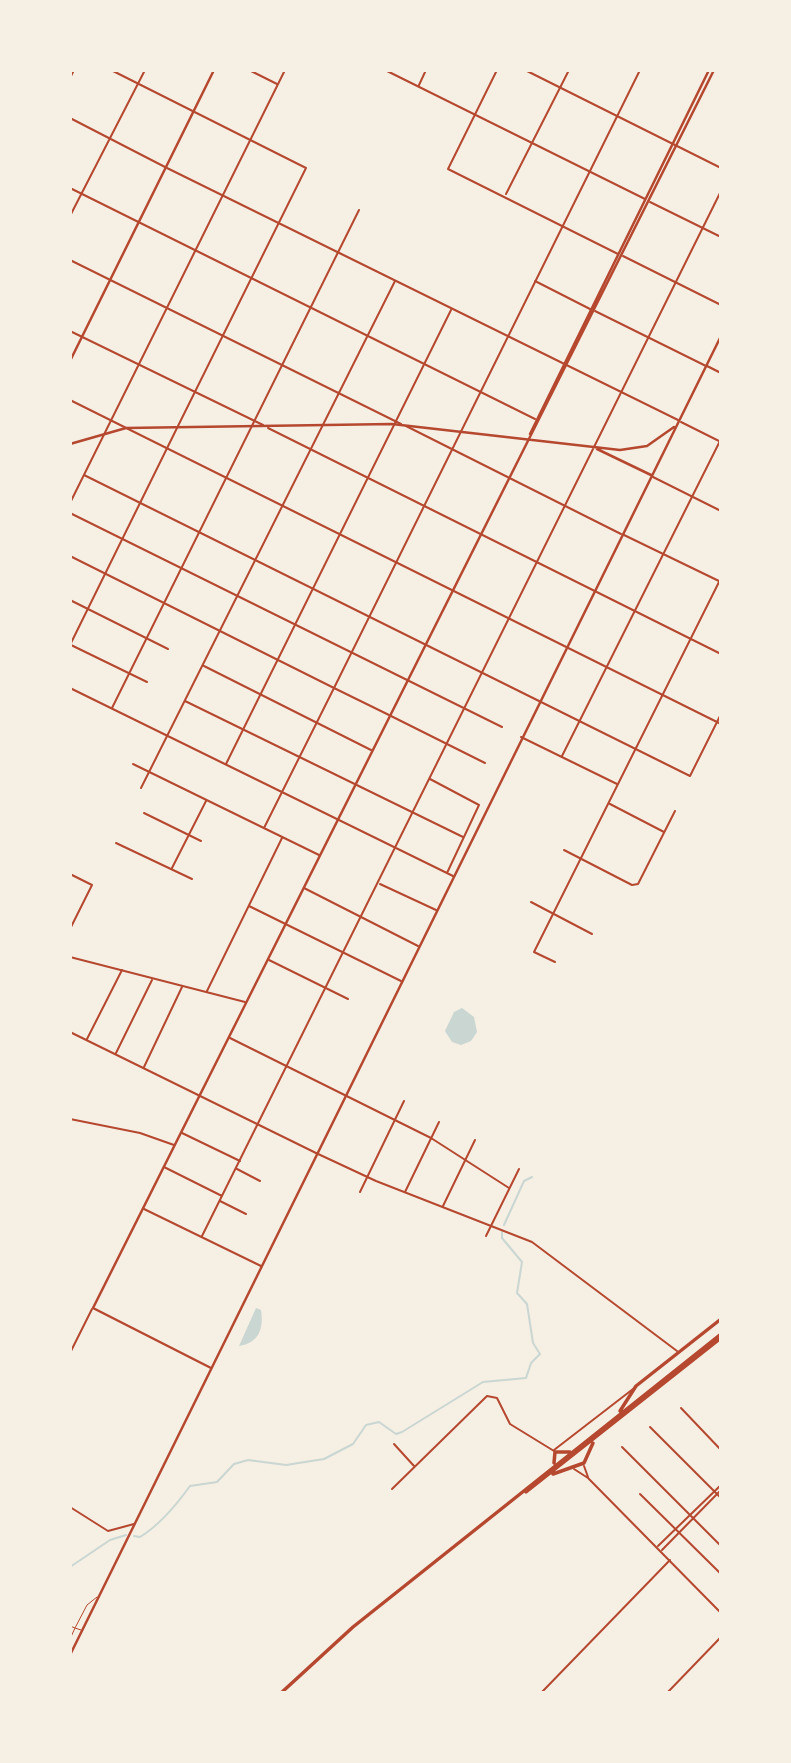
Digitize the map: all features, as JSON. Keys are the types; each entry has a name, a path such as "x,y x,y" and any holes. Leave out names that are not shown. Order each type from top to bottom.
{"highway":[{"path":"617,1415 636,1386 721,1318"},
{"path":"513,1501 617,1415 721,1336"},
{"path":"281,1693 353,1627 567,1461 721,1336"},
{"path":"545,1478 584,1463 596,1438"},
{"path":"555,1451 562,1454 574,1450"},
{"path":"551,1468 557,1458 555,1451"},
{"path":"569,1454 567,1461 571,1468"}],"main road":[{"path":"70,361 214,70"},
{"path":"211,1368 93,1308 356,785 709,70"},
{"path":"674,145 714,70"},
{"path":"70,1655 721,336"},
{"path":"706,366 721,373"},
{"path":"70,444 126,428 402,424 594,448 635,449 663,436 677,422"},
{"path":"663,436 669,440"},
{"path":"594,448 651,475"}],"street":[{"path":"70,78 74,70"},
{"path":"111,70 306,168 70,644 148,682"},
{"path":"70,216 145,70"},
{"path":"249,70 278,84"},
{"path":"70,503 285,70"},
{"path":"385,70 721,237"},
{"path":"418,86 426,70"},
{"path":"497,70 448,169 721,305"},
{"path":"525,70 721,168"},
{"path":"505,196 569,70"},
{"path":"264,828 640,70"},
{"path":"70,118 622,392 677,422 721,441 562,756"},
{"path":"70,188 537,421"},
{"path":"201,1237 721,191"},
{"path":"112,708 252,420 359,209"},
{"path":"70,260 720,582"},
{"path":"141,788 365,335 395,281"},
{"path":"534,281 706,366"},
{"path":"226,764 394,419 451,309"},
{"path":"70,331 721,653"},
{"path":"70,400 721,724"},
{"path":"84,475 691,776 721,714"},
{"path":"651,475 721,511"},
{"path":"70,513 502,727"},
{"path":"70,556 485,763"},
{"path":"555,962 534,951 721,578"},
{"path":"70,600 168,649"},
{"path":"202,666 372,750"},
{"path":"70,688 454,876"},
{"path":"185,701 463,837"},
{"path":"521,737 618,784"},
{"path":"133,764 320,856"},
{"path":"429,779 479,803 447,873"},
{"path":"172,869 207,800"},
{"path":"608,803 665,832"},
{"path":"564,850 632,884 638,884 675,811"},
{"path":"144,813 201,841"},
{"path":"207,991 283,837"},
{"path":"116,843 192,879"},
{"path":"70,873 92,885 70,929"},
{"path":"378,883 436,910"},
{"path":"304,888 418,946"},
{"path":"531,902 592,934"},
{"path":"249,906 401,981"},
{"path":"70,957 247,1002"},
{"path":"268,959 348,999"},
{"path":"87,1040 122,970"},
{"path":"116,1054 153,978"},
{"path":"143,1068 183,985"},
{"path":"70,1031 367,1177 492,1224 541,1248 678,1352"},
{"path":"229,1038 431,1138 509,1188"},
{"path":"360,1192 404,1101"},
{"path":"70,1119 140,1133 174,1146"},
{"path":"404,1193 439,1122"},
{"path":"181,1132 240,1161"},
{"path":"442,1207 475,1140"},
{"path":"163,1167 222,1196"},
{"path":"236,1168 260,1181"},
{"path":"486,1236 519,1169"},
{"path":"219,1201 246,1214"},
{"path":"143,1209 261,1266"},
{"path":"70,1353 93,1308"},
{"path":"70,1339 76,1341"},
{"path":"392,1489 483,1399 492,1396 497,1398 510,1424 555,1451 636,1386"},
{"path":"681,1408 721,1450"},
{"path":"650,1427 721,1498"},
{"path":"394,1444 415,1468"},
{"path":"622,1447 721,1546"},
{"path":"584,1463 588,1478"},
{"path":"571,1468 588,1478 662,1550 674,1567 721,1613"},
{"path":"662,1550 693,1520 721,1485"},
{"path":"658,1546 721,1490"},
{"path":"640,1494 721,1574"},
{"path":"70,1507 108,1531 134,1524"},
{"path":"541,1693 670,1560"},
{"path":"667,1693 721,1637"}],"lane":[{"path":"70,1639 87,1605 99,1596"},
{"path":"70,1626 82,1630"}],"shaded area":[{"path":"462,1008 474,1017 477,1032 471,1041 461,1045 452,1042 445,1031 454,1012"},
{"path":"256,1308 261,1310 262,1317 258,1334 251,1342 239,1346"}],"waterway":[{"path":"504,1225 524,1181 532,1177"},
{"path":"134,1536 140,1537 154,1526 174,1507 190,1486 217,1482 234,1464 248,1460 286,1465 324,1459 353,1444 366,1425 379,1422 396,1434 483,1382 526,1378 531,1363 540,1354 533,1343 527,1304 517,1293 522,1262 502,1238 502,1232"},
{"path":"70,1567 110,1540 126,1535"}]}
